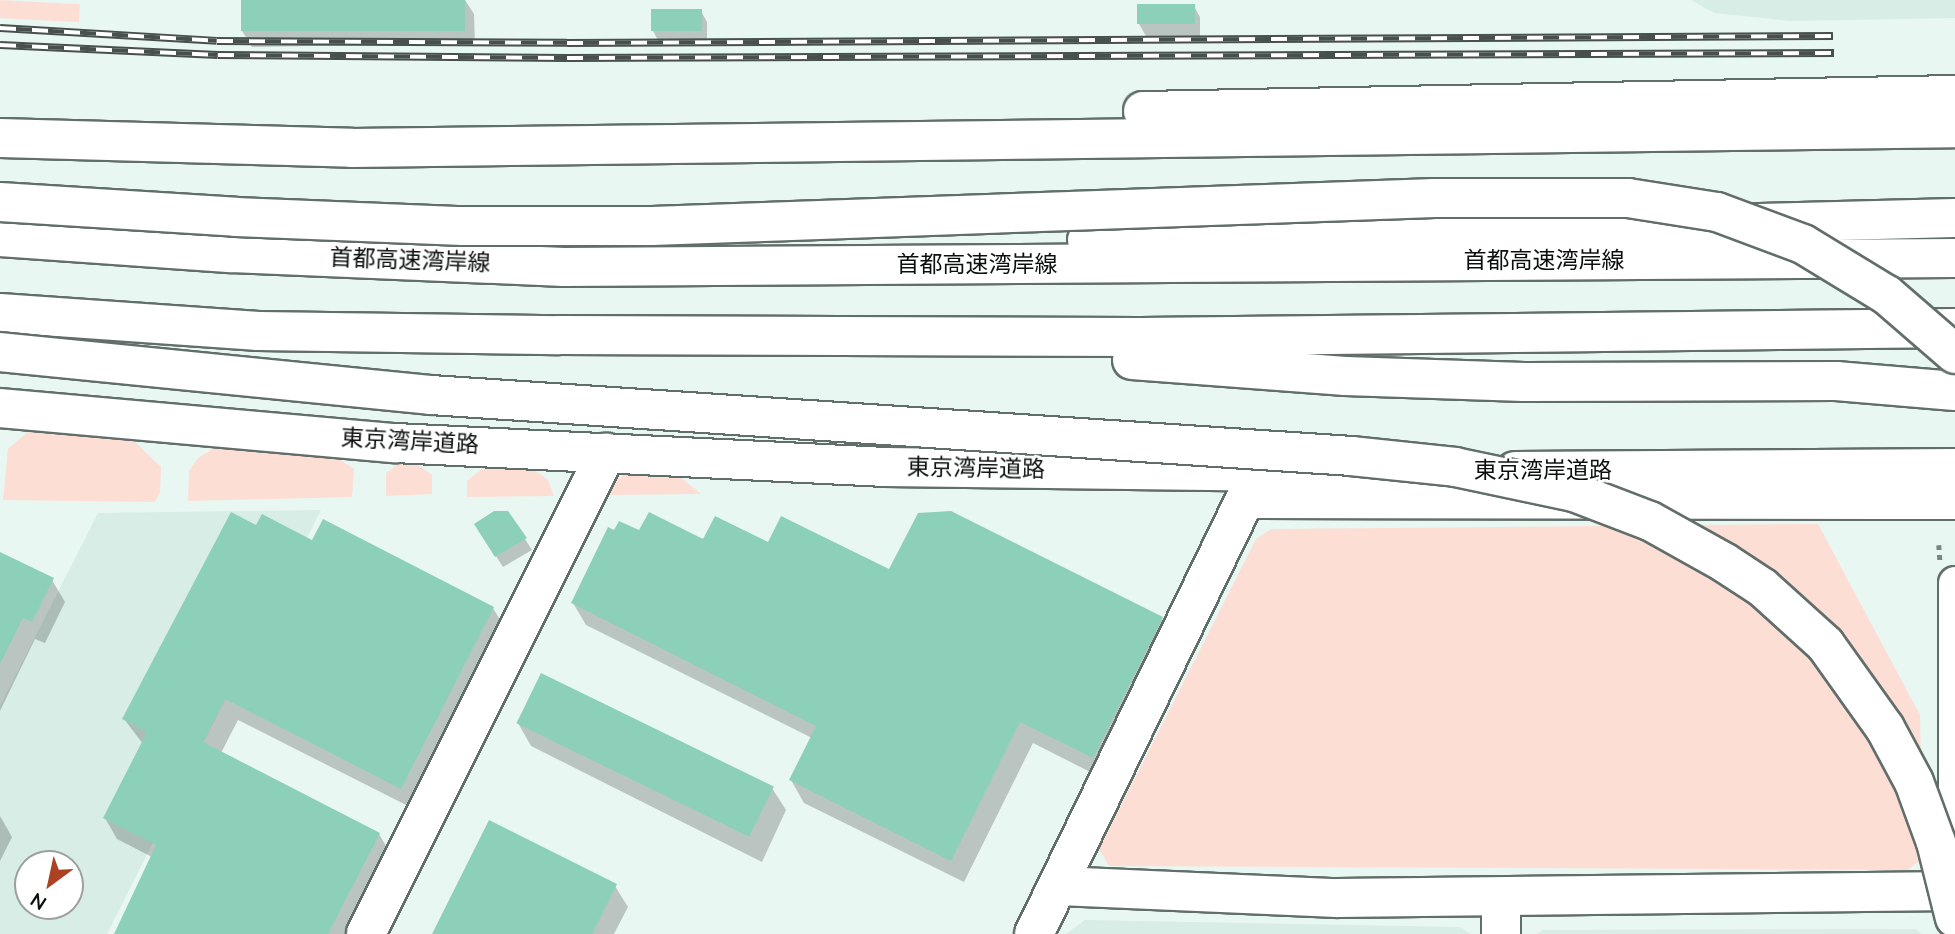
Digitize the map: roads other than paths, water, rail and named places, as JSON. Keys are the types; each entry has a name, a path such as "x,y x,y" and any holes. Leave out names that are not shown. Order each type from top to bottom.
{"main road":[{"path":"930,141 1038,115 1590,102 1954,106"},
{"path":"0,138 352,148 930,141 1954,106"},
{"path":"0,202 263,218 652,226 1471,197 1628,198 1717,212 1803,244 1887,295 1955,354"},
{"path":"564,267 1138,238 1955,218"},
{"name":"首都高速湾岸線","path":"0,237 231,253 564,267 1955,258"},
{"path":"0,313 258,331 559,335 1154,337 1955,328"},
{"path":"559,335 644,348 1107,358 1345,376 1524,382 1836,382 1955,391"},
{"path":"0,352 431,395 1351,456 1455,467 1574,492 1650,521 1725,563 1763,588 1825,644 1885,728 1914,782 1936,842 1955,918"},
{"name":"東京湾岸道路","path":"0,408 395,443 885,467 1179,473 1955,468"},
{"path":"366,934 606,453"},
{"path":"885,467 1245,499 1955,500"},
{"path":"1034,934 1245,499"},
{"path":"1059,886 1338,898 1501,916 1955,891"}],"street":[{"path":"1955,583 1955,897"}],"railway":[{"path":"0,28 217,41 567,43 1833,36"},
{"path":"0,45 218,55 567,58 1834,53"}]}
